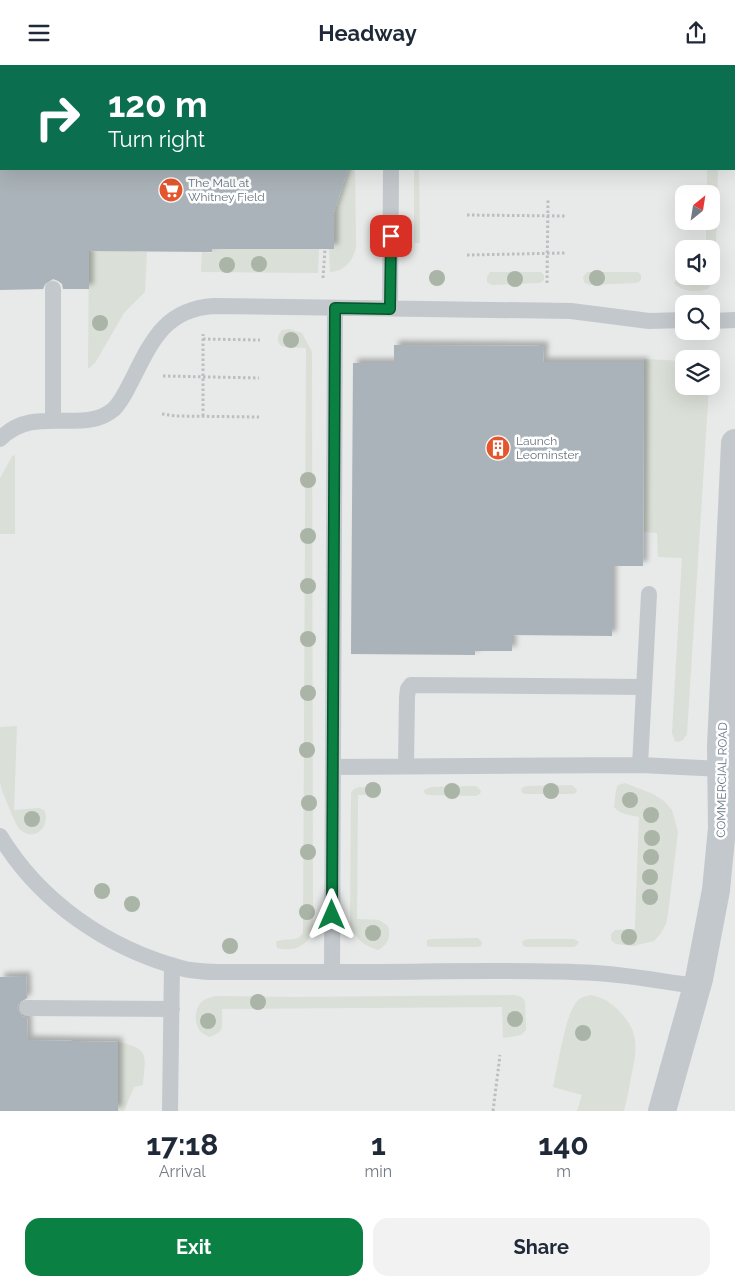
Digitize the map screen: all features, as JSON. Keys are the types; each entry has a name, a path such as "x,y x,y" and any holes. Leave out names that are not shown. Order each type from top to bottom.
{"street":[{"name":"COMMERCIAL ROAD","path":"662,1111 697,986 716,890 722,828 721,747 735,443"}],"lane":[{"path":"390,309 391,170"},
{"path":"53,289 53,421"},
{"path":"0,439 20,424 31,421 96,419 113,409 120,402 162,327 172,318 185,311 203,307 571,311 650,321 675,321"},
{"path":"332,972 335,308"},
{"path":"720,321 735,320"},
{"path":"640,765 649,594"},
{"path":"406,766 406,697 411,685 644,687"},
{"path":"333,767 640,765 722,769"},
{"path":"0,836 34,880 79,921 106,939 183,969 206,971 332,972 547,971 618,975 697,986"},
{"path":"170,1111 172,965"},
{"path":"27,1008 172,1009"}],"path":[{"path":"547,283 548,198"},
{"path":"467,215 565,216"},
{"path":"323,278 325,249"},
{"path":"467,255 565,253"},
{"path":"203,307 203,416"},
{"path":"203,339 260,340"},
{"path":"162,375 259,378"},
{"path":"162,414 259,417"},
{"path":"493,1111 500,1055"}],"shaded area":[{"name":"The Mall at Whitney Field","path":"0,170 735,170 735,1111 0,1111"},
{"path":"347,170 355,170 356,247 353,257 348,264 340,270 330,272 329,248 334,248 335,198 339,198"},
{"path":"414,170 419,170 420,243 414,243"},
{"path":"707,170 718,170 718,185 707,185"},
{"path":"706,230 716,230 716,240 706,240"},
{"path":"136,247 137,252 147,252 145,292 124,313 95,363 88,369 89,248"},
{"path":"212,249 319,249 318,273 201,272 202,252 212,253"},
{"path":"490,272 541,272 544,275 544,280 540,283 492,285 487,282"},
{"path":"587,272 638,272 641,275 641,280 637,283 589,285 584,282 583,277"},
{"path":"711,285 708,289 699,291 690,291 677,286"},
{"path":"289,329 302,333 312,352 313,932 303,945 294,949 283,949 277,948 276,942 298,938 303,933 306,348 284,347 280,345 279,334 282,330"},
{"path":"644,359 675,361 675,395 708,395 687,734 683,740 678,742 675,741 672,733 682,558 658,557 657,533 644,532"},
{"path":"13,455 15,456 15,534 0,534 0,478"},
{"path":"17,726 14,810 39,808 44,810 46,815 44,826 37,833 33,834 20,830 17,826 0,782 0,727"},
{"path":"625,783 653,794 664,801 672,810 678,832 666,924 654,941 633,946 616,944 611,940 611,934 615,930 635,929 639,817 623,813 614,807 618,785"},
{"path":"572,785 577,790 576,793 572,794 526,794 522,793 521,789 528,786"},
{"path":"476,786 481,791 476,796 429,795 425,794 424,790 431,787"},
{"path":"359,787 375,788 377,792 374,795 358,795 357,919 379,920 388,926 388,940 378,950 360,941 354,934 350,924 351,793"},
{"path":"478,938 482,942 481,946 477,947 427,946 427,940 432,939"},
{"path":"529,939 574,939 579,942 574,947 527,947 523,946 522,942"},
{"path":"513,995 522,997 525,1002 526,1030 521,1035 503,1038 502,1007 222,1009 221,1030 209,1037 199,1030 196,1021 198,1007 201,1003 216,996"},
{"path":"591,995 611,1003 626,1020 634,1035 635,1058 624,1111 577,1111 582,1095 553,1087 571,1012 578,1000"},
{"path":"118,1042 136,1047 144,1055 145,1060 143,1085 134,1087 124,1111 118,1111"}],"building":[{"name":"The Mall at Whitney Field","path":"0,170 348,170 334,212 334,249 212,249 212,252 89,251 89,289 63,289 62,284 53,279 45,284 43,289 0,290"},
{"name":"Launch Leominster","path":"394,345 544,346 543,362 644,362 643,566 612,566 612,636 512,635 512,651 475,651 475,655 351,654 353,363 394,363"},
{"path":"26,976 27,998 19,1003 17,1008 22,1016 27,1018 28,1040 118,1042 118,1111 0,1111 0,977"}],"place":[{"name":"The Mall at Whitney Field","path":"171,190"},
{"name":"Launch Leominster","path":"498,448"}],"route":[{"path":"332,915 335,308 390,309 391,236"}]}
